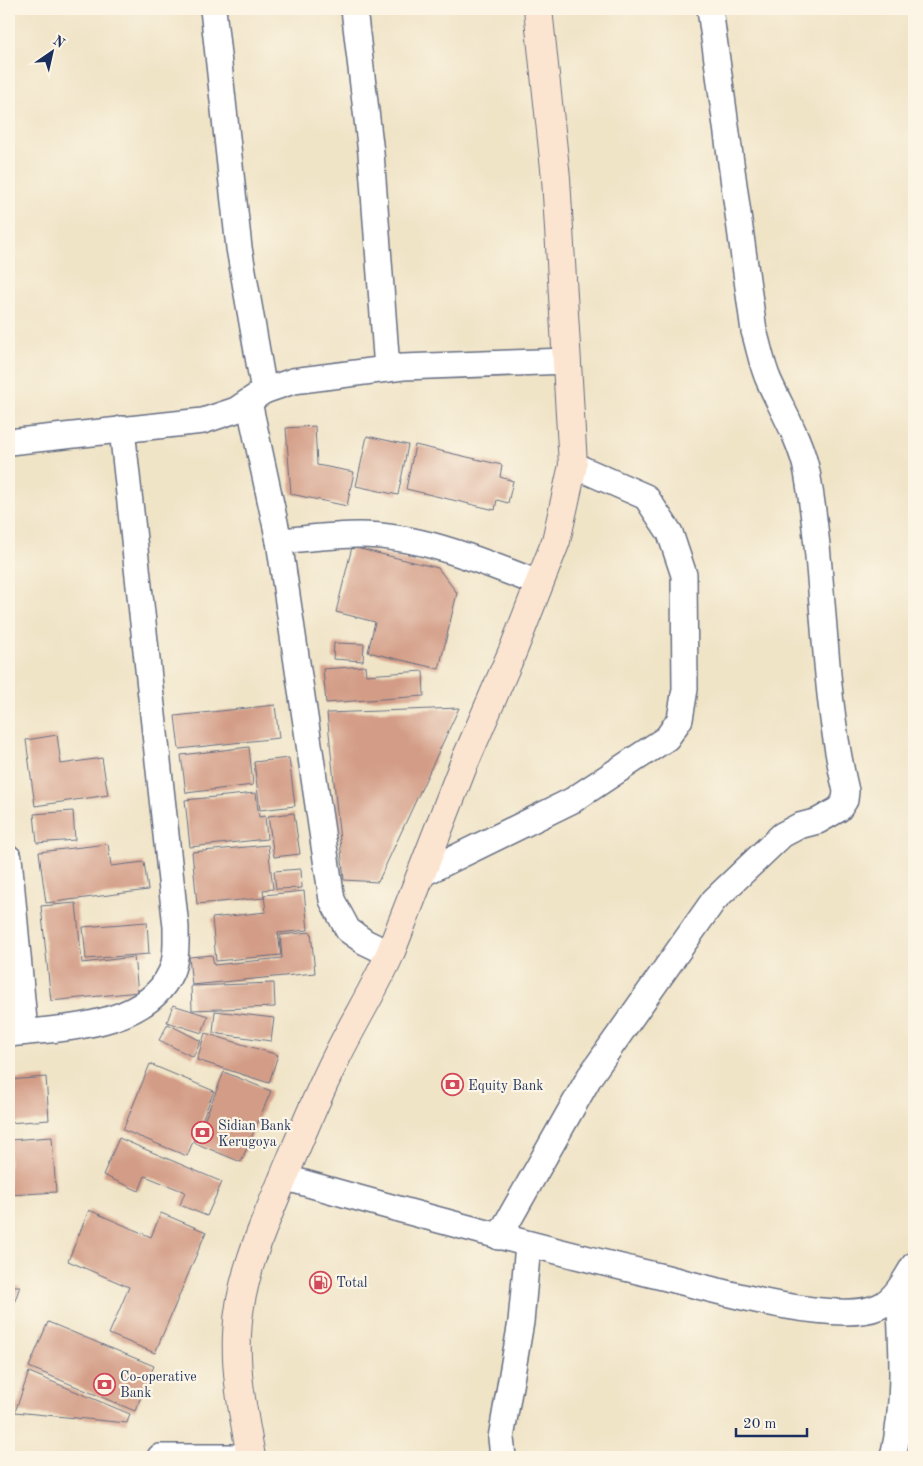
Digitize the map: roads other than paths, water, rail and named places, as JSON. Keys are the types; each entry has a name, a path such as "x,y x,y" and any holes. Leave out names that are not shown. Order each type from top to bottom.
{"main road":[{"path":"251,1457 237,1380 239,1314 242,1287 262,1227 332,1066 390,954 463,766 514,648 556,541 573,465 556,178 538,9"}],"street":[{"path":"213,9 257,396 332,900 348,930 365,942 390,954"},
{"path":"354,9 371,153 386,369"},
{"path":"499,1237 590,1076 714,900 782,835 799,826 818,821 839,809 845,800 846,790 830,712 814,525 806,471 800,449 768,378 754,330 710,9"},
{"path":"9,442 203,421 236,410 257,396 293,381 386,369 567,361"},
{"path":"9,858 17,1033 99,1022 146,1004 162,987 172,971 176,949 176,927 122,429"},
{"path":"420,875 573,800 667,738 680,719 685,689 684,575 670,533 646,497 573,465"},
{"path":"279,541 360,535 413,541 464,555 538,583"},
{"path":"283,1178 528,1245 753,1299 801,1307 845,1312 879,1307 898,1291 914,1265"},
{"path":"503,1457 501,1438 521,1322 528,1245"},
{"path":"893,1457 902,1388 903,1359 898,1291"},
{"path":"160,1457 251,1457"}],"place":[{"name":"Equity Bank","path":"452,1085"},
{"name":"Sidian Bank Kerugoya","path":"202,1133"},
{"name":"Total","path":"320,1282"},
{"name":"Co-operative Bank","path":"104,1384"}]}
